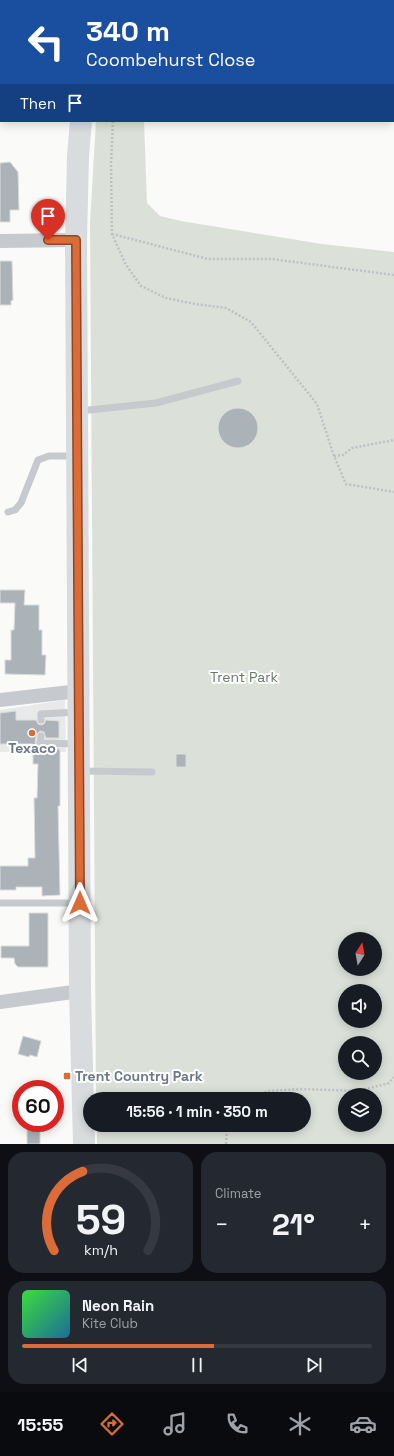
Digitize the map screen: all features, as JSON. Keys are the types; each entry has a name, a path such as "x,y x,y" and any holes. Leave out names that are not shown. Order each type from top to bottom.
{"main road":[{"path":"80,122 76,240 80,991 84,1144"}],"street":[{"path":"0,241 76,240"},
{"path":"0,700 79,701"},
{"path":"0,1002 80,991"}],"lane":[{"path":"77,412 156,403 238,380"},
{"path":"8,512 15,510 21,503 38,460 49,456 77,456"},
{"path":"41,720 41,714 79,701"},
{"path":"41,736 40,743 79,744"},
{"path":"79,771 152,772"},
{"path":"0,903 80,903"}],"path":[{"path":"113,122 111,164 112,234 126,265 141,286 166,298 226,308 251,322 317,404 334,456 346,484 394,492"},
{"path":"112,234 208,259 272,260 394,275"},
{"path":"334,456 342,455 352,448 394,440"},
{"path":"266,1092 302,1089 358,1091 389,1083 394,1077"},
{"path":"226,1144 227,1132"}],"shaded area":[{"path":"65,700 66,752 0,752 0,710"}],"green space":[{"name":"Trent Park","path":"96,122 144,122 147,203 160,216 181,221 322,244 394,252 394,1144 97,1144 97,1132 311,1132 311,1092 96,1092 90,223"}],"building":[{"path":"10,162 18,172 19,210 10,210 10,222 0,222 0,163"},
{"path":"0,261 12,261 13,300 11,301 11,305 0,305"},
{"path":"238,408 246,410 252,414 256,420 258,428 256,436 252,442 246,446 238,448 230,446 224,442 220,436 218,428 220,420 224,414 230,410"},
{"path":"0,590 25,590 24,605 39,605 39,630 42,630 42,655 46,655 45,675 5,674 5,660 11,660 11,630 14,630 15,603 0,603"},
{"path":"16,711 16,720 36,720 38,724 41,725 44,724 46,720 59,721 59,738 46,738 44,732 40,731 36,735 35,743 38,747 59,749 60,751 60,806 58,806 60,895 42,896 42,887 16,887 16,890 0,890 0,866 28,866 28,858 35,858 34,798 37,798 38,764 33,764 33,744 0,744 0,713"},
{"path":"176,754 186,754 186,767 176,767"},
{"path":"29,913 48,913 48,967 18,967 15,964 14,958 1,958 1,946 29,946"},
{"path":"23,1036 41,1041 37,1057 30,1055 29,1057 18,1054"},
{"path":"27,1132 40,1132 40,1144 27,1144"}],"place":[{"name":"Texaco","path":"32,733"},
{"name":"Trent Country Park","path":"67,1076"}],"route":[{"path":"48,240 76,240 80,903"}]}
